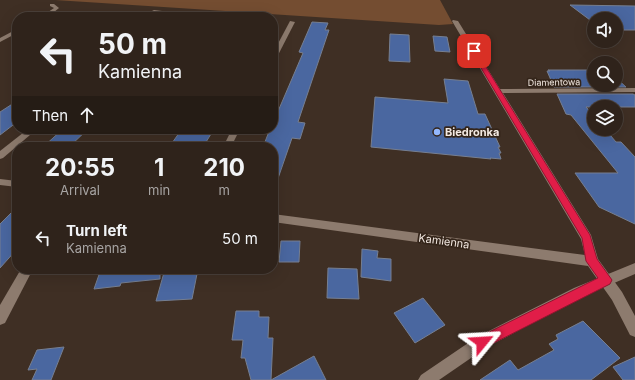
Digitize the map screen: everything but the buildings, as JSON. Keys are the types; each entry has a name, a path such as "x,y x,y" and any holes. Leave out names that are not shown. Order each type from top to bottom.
{"street":[{"path":"52,6 57,8 54,12"},
{"path":"154,11 161,12"},
{"path":"455,20 587,238 592,261 617,296 635,330"},
{"path":"278,49 292,22"},
{"path":"0,40 12,34"},
{"name":"Diamentowa","path":"498,91 635,90"},
{"path":"17,142 27,134"},
{"path":"0,156 12,146"},
{"path":"0,182 12,183"},
{"name":"Kamienna","path":"278,219 592,261"},
{"path":"426,380 482,342 579,292 635,268"},
{"path":"0,318 24,274"}],"shaded area":[{"path":"55,0 440,0 453,24 439,25 278,15 278,12 239,12"}],"place":[{"name":"Biedronka","path":"437,132"}],"route":[{"path":"474,51 568,209 587,238 592,261 606,280 579,292 482,342"}]}
